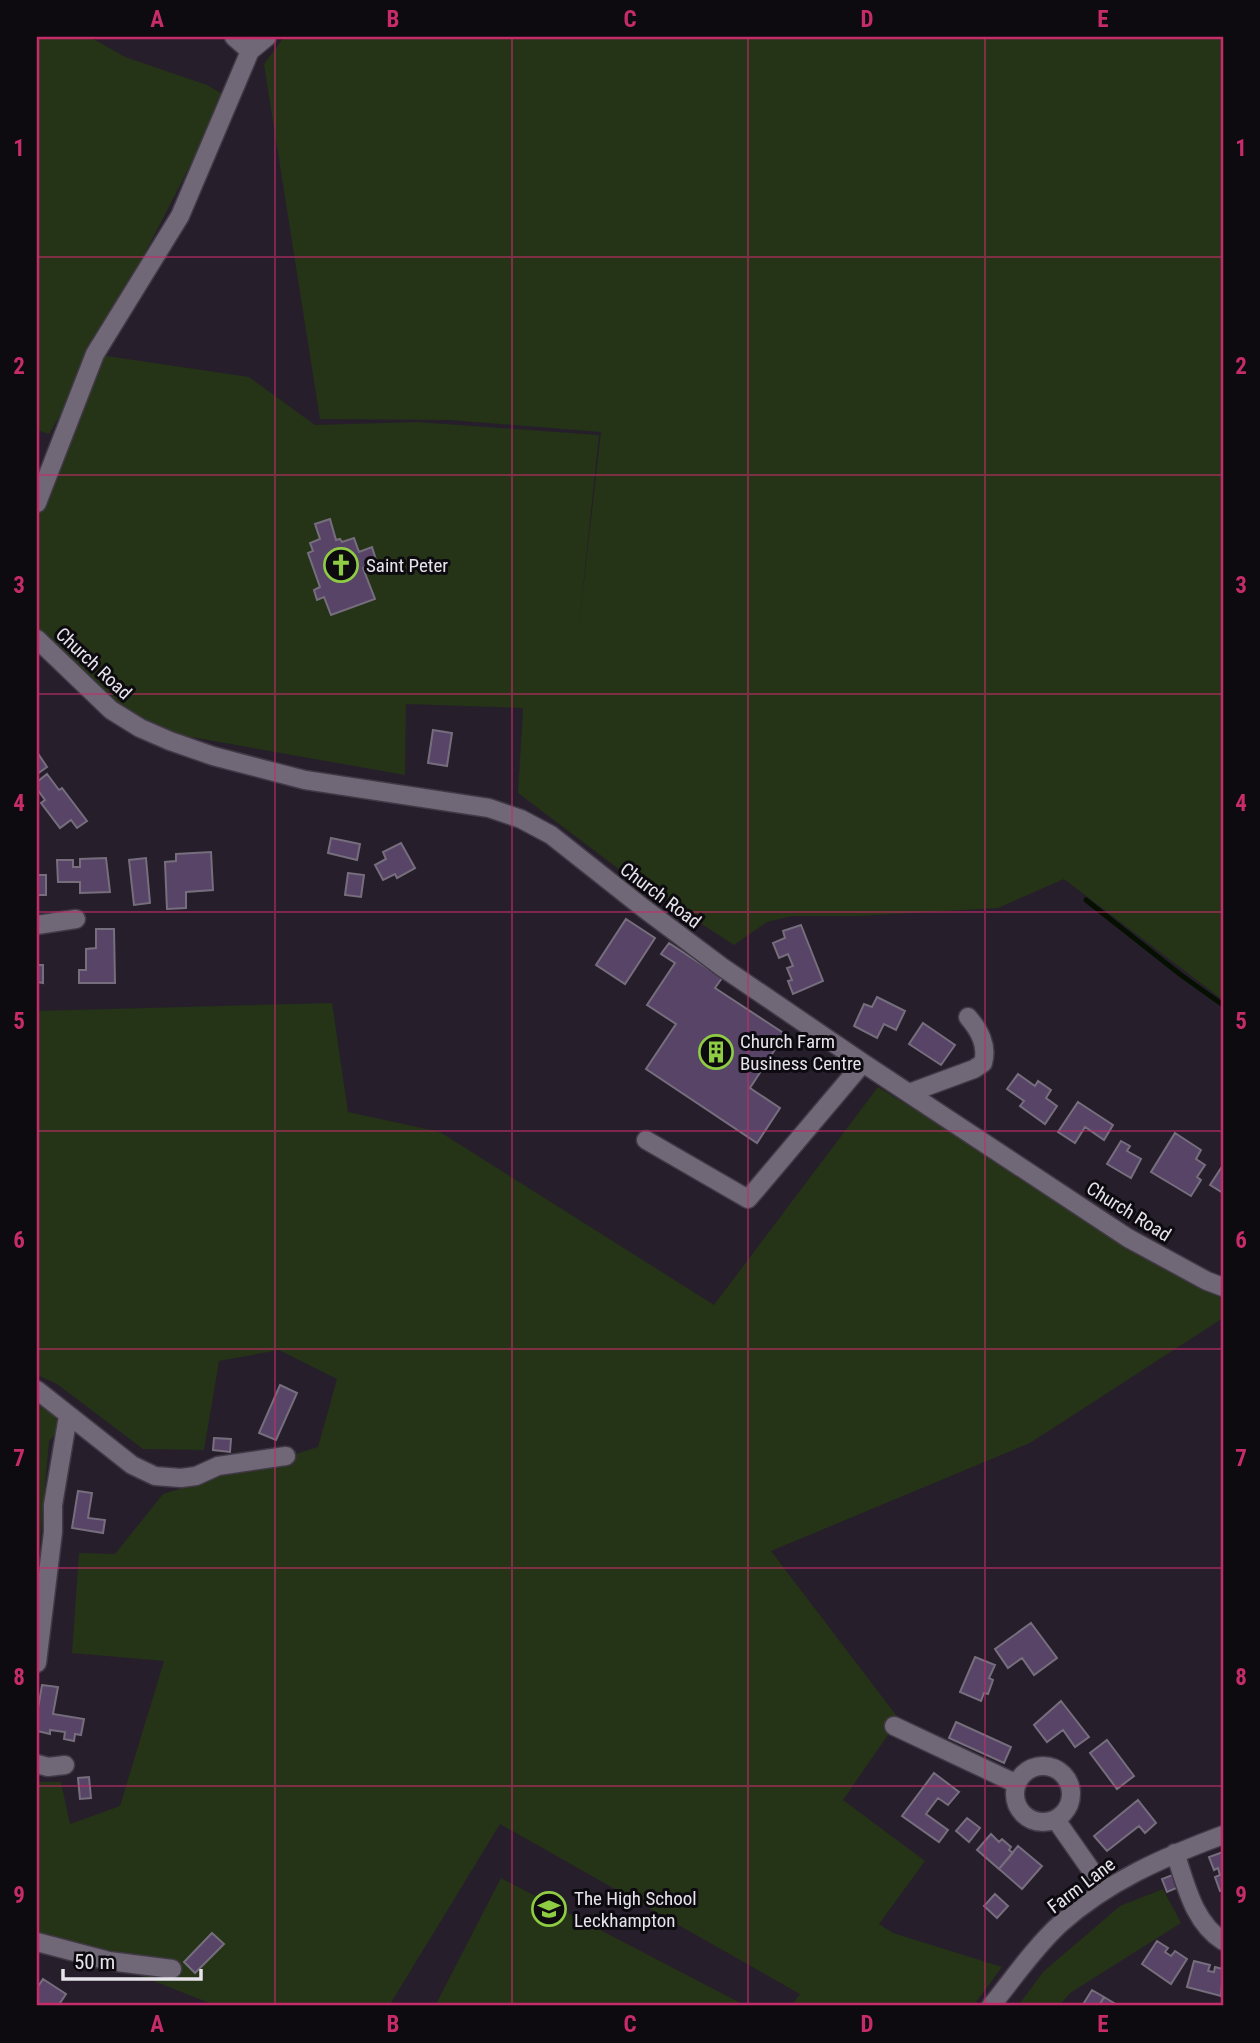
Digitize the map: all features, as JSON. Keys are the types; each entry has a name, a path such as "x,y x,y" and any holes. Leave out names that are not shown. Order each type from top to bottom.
{"street":[{"path":"234,37 250,51"},
{"path":"37,503 95,354 180,216 250,51 267,37"},
{"name":"Church Road","path":"37,639 111,710 140,729 179,745 305,780 489,808 522,819 551,835 722,967 863,1063 1128,1238 1223,1287"},
{"path":"37,925 76,919"},
{"path":"909,1093 974,1069 983,1063 984,1042 968,1017"},
{"path":"646,1140 748,1199 863,1063"},
{"path":"37,1390 132,1465 155,1476 196,1476 218,1466 286,1456"},
{"path":"37,1662 53,1532 53,1505 68,1416"},
{"path":"894,1726 1017,1784"},
{"path":"37,1764 48,1767 65,1765"},
{"path":"1038,1766 1046,1766 1060,1772 1070,1786 1067,1810 1056,1819 1041,1822 1022,1813 1015,1799 1017,1784 1025,1772 1038,1766"},
{"path":"1056,1819 1105,1889"},
{"name":"Farm Lane","path":"991,2006 1059,1925 1105,1889 1133,1872 1223,1835"},
{"path":"1175,1853 1196,1913 1208,1930 1223,1941"},
{"path":"37,1942 109,1961 172,1969"}],"green space":[{"path":"37,37 90,37 125,57 207,85 226,96 93,354 249,377 315,425 417,422 599,435 579,625 601,432 450,420 320,419 264,64 284,37 1223,37 1223,1000 1064,879 998,908 859,916 792,916 767,922 734,945 628,876 518,793 523,708 406,704 405,775 140,728 37,639 37,488 65,407 49,434 37,430"},
{"path":"332,1003 348,1112 440,1132 714,1305 878,1087 1223,1299 1223,1318 1030,1443 771,1551 899,1719 843,1800 925,1861 879,1924 893,1933 1002,1967 973,2006 791,2006 800,1994 500,1824 389,2006 217,2006 37,1935 37,1782 61,1782 70,1824 120,1806 164,1661 72,1653 79,1553 115,1554 163,1494 318,1447 337,1379 279,1350 219,1361 204,1450 143,1449 57,1384 37,1375 37,1011"},
{"path":"37,1397 49,1406 61,1428 49,1441 37,1578"},
{"path":"501,1878 746,2006 435,2006"},
{"path":"1163,1889 1181,1923 1070,1993 1059,2006 1018,2006 1043,1972 1120,1906"}],"building":[{"name":"Saint Peter","path":"330,519 336,540 340,539 342,542 354,538 359,552 372,547 377,563 363,568 375,599 331,615 324,597 317,600 314,590 320,587 308,553 313,551 310,543 320,539 315,524"},
{"path":"433,730 452,733 447,766 428,763"},
{"path":"37,752 47,767 37,774"},
{"path":"47,774 59,790 62,788 87,821 77,828 71,820 60,828 41,803 45,800 37,789 37,782"},
{"path":"331,838 360,844 357,860 328,853"},
{"path":"401,843 415,868 397,878 395,874 383,880 375,865 386,859 383,852"},
{"path":"211,852 213,890 186,892 186,908 167,909 165,862 176,861 176,854"},
{"path":"106,858 110,892 80,893 80,882 58,882 57,860 73,860 73,867 80,867 80,859"},
{"path":"146,858 150,903 134,905 129,860"},
{"path":"348,873 364,875 361,897 345,895"},
{"path":"37,875 46,875 46,895 37,895"},
{"path":"626,919 655,938 625,984 596,965"},
{"path":"801,925 823,981 793,994 788,981 792,980 787,968 793,966 788,954 779,958 773,943 785,938 783,931"},
{"path":"96,929 114,929 115,983 79,983 79,970 86,970 86,949 96,948"},
{"name":"Church Farm Business Centre","path":"669,943 722,978 715,988 785,1034 750,1088 780,1108 757,1143 646,1069 676,1024 647,1005 675,963 661,954"},
{"path":"37,965 43,965 43,983 37,982"},
{"path":"877,997 905,1011 896,1030 884,1024 877,1038 854,1026 864,1004 872,1007"},
{"path":"923,1023 955,1045 941,1065 909,1044"},
{"path":"1018,1074 1035,1086 1038,1081 1051,1090 1046,1098 1057,1106 1045,1124 1020,1106 1024,1101 1007,1089"},
{"path":"1078,1102 1113,1125 1104,1140 1085,1127 1075,1143 1058,1132"},
{"path":"1175,1133 1201,1150 1196,1159 1205,1165 1197,1177 1201,1180 1191,1196 1151,1172"},
{"path":"1121,1141 1130,1146 1127,1151 1141,1159 1131,1178 1107,1164"},
{"path":"1221,1168 1223,1170 1223,1193 1210,1185"},
{"path":"280,1385 297,1393 276,1440 259,1433"},
{"path":"214,1438 231,1439 230,1452 213,1450"},
{"path":"78,1491 92,1493 88,1518 105,1520 103,1533 72,1528"},
{"path":"1031,1623 1057,1658 1034,1675 1022,1658 1008,1668 995,1649"},
{"path":"975,1657 995,1665 989,1678 993,1680 988,1694 984,1693 981,1701 960,1692"},
{"path":"42,1685 58,1687 53,1714 84,1719 81,1735 75,1734 74,1741 64,1739 65,1732 50,1730 50,1734 37,1731"},
{"path":"1061,1701 1089,1737 1075,1747 1063,1730 1047,1742 1034,1725"},
{"path":"956,1722 1011,1747 1004,1763 949,1738"},
{"path":"1107,1740 1134,1776 1117,1789 1090,1753"},
{"path":"934,1773 959,1792 948,1805 938,1798 926,1814 948,1830 939,1842 902,1816"},
{"path":"89,1777 91,1798 80,1799 78,1778"},
{"path":"1138,1800 1156,1823 1145,1833 1139,1826 1107,1851 1094,1836"},
{"path":"967,1818 980,1828 969,1842 956,1831"},
{"path":"991,1834 999,1842 1002,1839 1011,1847 1009,1850 1013,1853 999,1869 977,1850"},
{"path":"1018,1846 1042,1866 1022,1889 999,1869"},
{"path":"1223,1852 1223,1890 1220,1891 1215,1877 1220,1875 1218,1868 1214,1870 1209,1857"},
{"path":"1175,1874 1179,1887 1167,1892 1162,1879"},
{"path":"995,1894 1008,1906 997,1918 984,1906"},
{"path":"212,1933 224,1944 195,1973 184,1962"},
{"path":"1157,1941 1168,1948 1165,1952 1171,1956 1175,1951 1187,1959 1171,1984 1142,1964"},
{"path":"1194,1961 1210,1965 1208,1971 1214,1972 1215,1967 1223,1969 1221,1996 1187,1987"},
{"path":"43,1979 66,1994 58,2006 37,2005 37,1988"},
{"path":"1092,1990 1104,1997 1099,2006 1082,2006"},
{"path":"1104,1997 1117,2005 1099,2006"}],"waterway":[{"path":"1086,900 1223,1005"}],"place":[{"name":"Saint Peter","path":"341,565"},
{"name":"Church Farm Business Centre","path":"716,1052"},
{"name":"The High School Leckhampton","path":"549,1909"}]}
